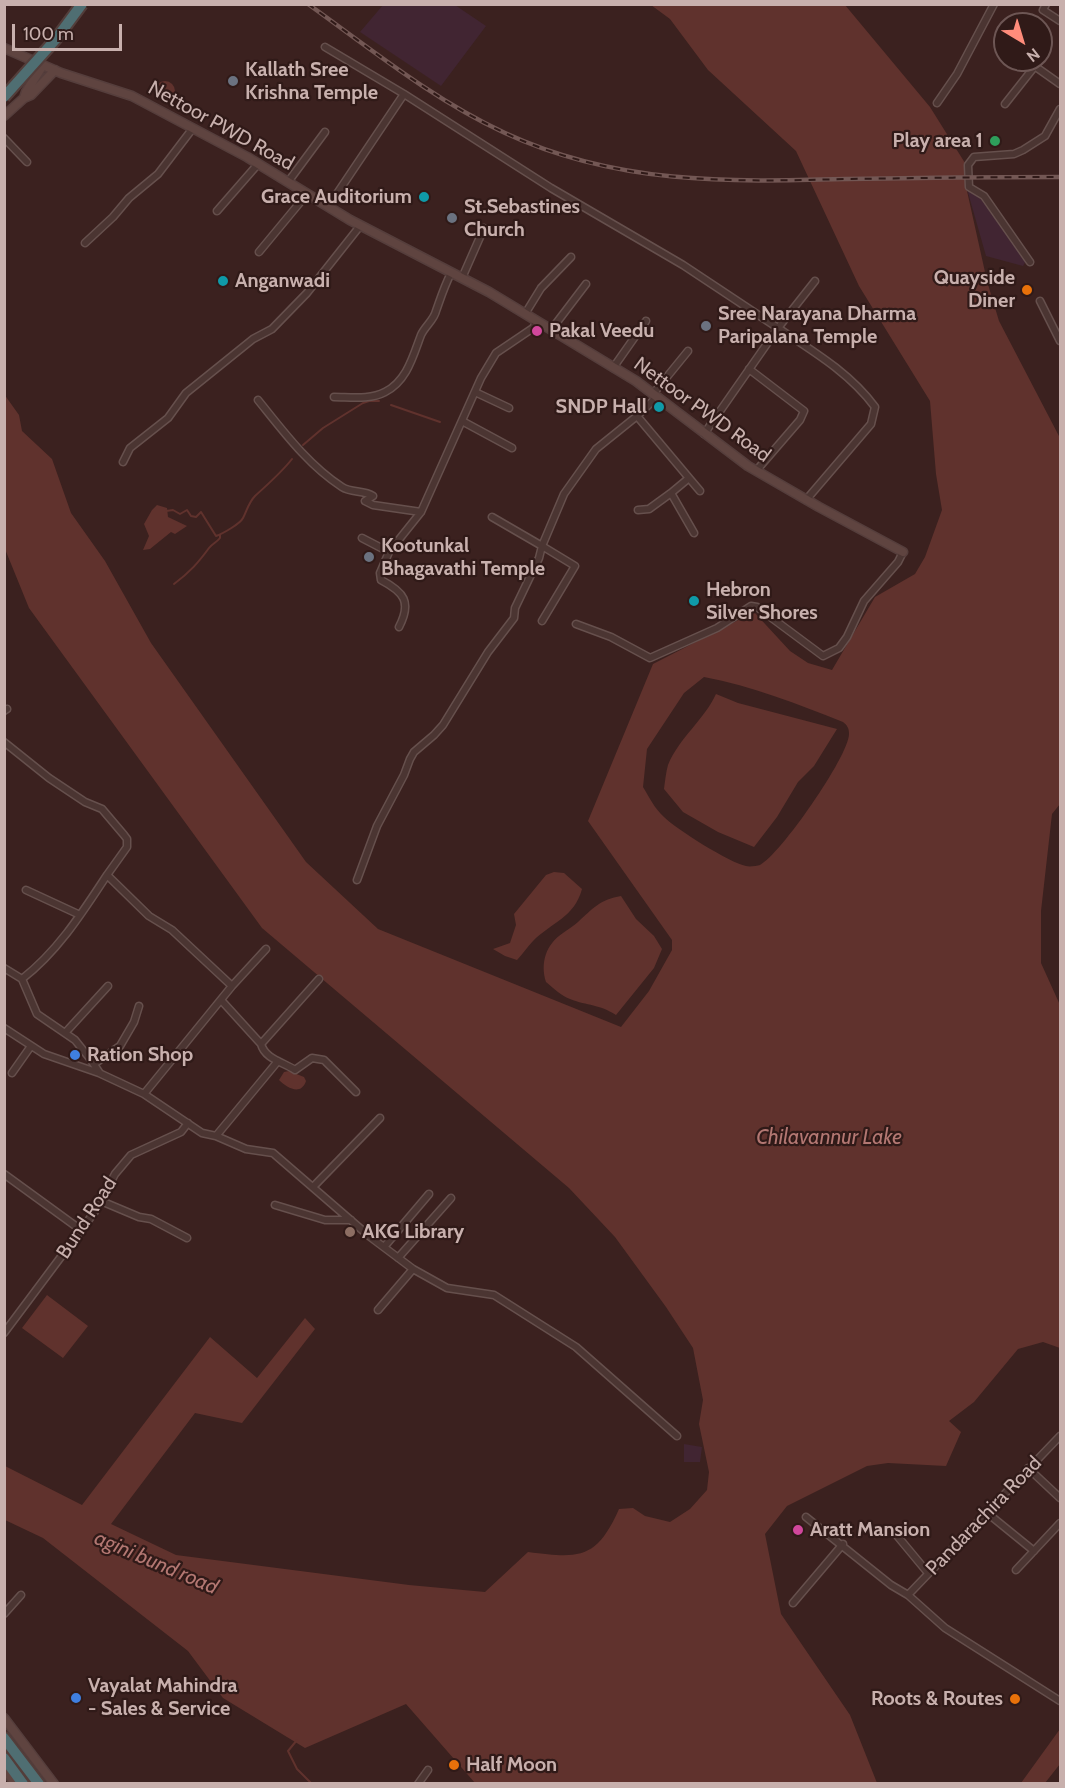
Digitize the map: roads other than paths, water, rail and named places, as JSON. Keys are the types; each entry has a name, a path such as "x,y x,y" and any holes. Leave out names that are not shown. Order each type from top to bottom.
{"highway":[{"path":"4,97 50,47 82,4"},
{"path":"4,1738 39,1784"},
{"path":"4,1758 23,1784"}],"street":[{"path":"937,103 957,74 994,4"},
{"path":"1046,4 1043,10 1060,21"},
{"path":"325,47 404,94 551,188 683,265 830,361 866,395 875,407 871,424 806,500"},
{"name":"Nettoor PWD Road","path":"4,48 55,70 132,96 258,164 360,226 462,278 537,321 655,395 756,471 903,552"},
{"path":"24,98 43,65"},
{"path":"4,116 24,98 31,95 55,70"},
{"path":"1005,104 1030,72"},
{"path":"1043,72 1060,84"},
{"path":"328,207 404,94"},
{"path":"1030,262 984,196 969,187 968,165 974,157 1014,154 1023,150 1046,136 1060,110"},
{"path":"85,243 129,198 158,174 193,128"},
{"path":"288,182 325,132"},
{"path":"4,138 27,162"},
{"path":"217,211 258,164"},
{"path":"259,252 307,194"},
{"path":"123,462 130,448 168,418 186,393 253,339 272,329 307,293 360,226"},
{"path":"462,278 484,228"},
{"path":"525,314 546,282 571,257"},
{"path":"334,398 376,395 384,393 400,382 409,367 423,332 436,313 438,302 452,273"},
{"path":"704,434 778,328 815,281"},
{"path":"551,330 586,284"},
{"path":"1040,301 1060,341"},
{"path":"399,627 406,615 406,606 398,589 381,580 380,573 389,552 421,512 475,392 496,353 533,328 537,321"},
{"path":"613,368 646,321"},
{"path":"357,880 376,826 414,752 443,725 477,669 513,618 564,494 596,449 637,416 688,351"},
{"path":"749,369 804,411 800,420 756,471"},
{"path":"475,392 509,408"},
{"path":"258,400 310,460 345,489 369,493 373,496 365,501 372,505 421,512"},
{"path":"637,416 700,491"},
{"path":"462,421 512,448"},
{"path":"638,510 650,509 689,478"},
{"path":"671,493 694,533"},
{"path":"492,517 575,566 542,621"},
{"path":"362,538 389,552"},
{"path":"576,624 611,637 650,658 717,628 751,606 757,607 823,656 839,648 847,638 864,602 898,562 903,552"},
{"path":"4,742 49,778 86,802 102,809 127,839 127,847 81,915 41,964 22,979"},
{"path":"107,875 149,916 172,930 232,986"},
{"path":"26,890 81,915"},
{"path":"144,1094 232,986 266,949"},
{"path":"4,968 22,979 37,1014 75,1040 99,1073"},
{"path":"261,1044 319,979"},
{"path":"65,1033 108,986"},
{"path":"221,1000 273,1059 295,1070 312,1058 319,1058 324,1060 356,1092"},
{"path":"94,1064 120,1046 134,1022 139,1006"},
{"path":"4,1028 54,1058 99,1073 144,1094 202,1133 216,1136 246,1149 273,1153 412,1269 447,1288 494,1295 521,1312 576,1347 677,1436"},
{"path":"12,1073 31,1046"},
{"path":"216,1136 278,1061"},
{"path":"313,1187 380,1118"},
{"name":"Bund Road","path":"4,1334 81,1230 101,1201 115,1174 131,1155 181,1132 188,1124"},
{"path":"4,1174 81,1230"},
{"path":"384,1247 429,1194"},
{"path":"398,1258 451,1198"},
{"path":"101,1201 140,1217 151,1219 187,1238"},
{"path":"275,1205 325,1220 351,1220"},
{"path":"378,1310 412,1269"},
{"name":"Pandarachira Road","path":"908,1595 1060,1436"},
{"path":"1028,1468 1060,1497"},
{"path":"986,1512 1034,1551"},
{"path":"806,1517 843,1544 861,1562 908,1595 945,1628 1060,1701"},
{"path":"1016,1570 1060,1523"},
{"path":"894,1532 928,1573"},
{"path":"793,1603 843,1544"},
{"path":"4,1614 21,1595"},
{"path":"4,1718 54,1784"},
{"path":"4,1769 15,1784"},
{"path":"418,1784 428,1770"}],"water":[{"name":"Chilavannur Lake","path":"651,5 845,5 930,107 965,163 965,182 987,281 999,321 1060,438 1060,804 1052,814 1041,911 1041,963 1060,1005 1060,1348 1043,1342 1018,1349 974,1402 949,1421 961,1432 946,1466 888,1463 867,1466 787,1506 765,1534 781,1614 850,1715 877,1783 475,1783 406,1704 305,1748 223,1698 188,1651 43,1538 5,1520 5,1466 82,1505 210,1337 257,1378 305,1318 315,1329 242,1423 195,1413 111,1524 176,1555 409,1585 485,1592 528,1552 573,1555 593,1547 611,1526 619,1509 633,1508 645,1516 670,1522 690,1509 707,1490 709,1472 699,1424 703,1400 693,1348 615,1237 569,1188 262,928 29,608 5,549 4,394 19,415 22,431 52,459 71,513 105,561 151,643 306,862 378,929 621,1027 649,991 672,950 672,940 588,821 653,664 754,612 790,651 808,663 832,670 875,597 915,574 925,557 942,510 936,474 930,401 859,286 796,151 708,70 670,19","holes":["704,677 757,690 843,722 849,730 846,746 812,804 770,857 757,866 738,864 703,845 661,814 643,787 647,749 684,693"]},
{"path":"165,81 172,84 175,91 172,98 165,101 158,98 155,91 158,84"},
{"path":"157,505 167,508 168,517 187,526 175,534 171,532 150,549 143,550 149,536 144,524"},
{"path":"716,694 738,703 837,729 814,766 798,782 777,817 754,847 718,832 683,812 664,789 667,768 673,755"},
{"path":"554,872 564,873 582,889 574,907 562,919 540,934 517,960 493,949 510,943 516,925 514,914 546,875"},
{"path":"621,896 636,919 654,936 662,949 654,968 616,1015 564,996 546,982 544,961 557,937 597,905"},
{"path":"289,1071 304,1077 306,1081 304,1086 294,1089 279,1080 284,1072"},
{"path":"47,1295 88,1326 63,1358 22,1328"},
{"path":"1060,1729 1060,1764 1045,1783 1021,1783"}],"waterway":[{"path":"303,445 323,428 363,403 379,401"},
{"path":"391,405 440,422"},
{"path":"166,511 173,510 180,514 187,510 191,516 196,517 201,512 216,536 219,535 243,518 253,498 292,459"},
{"path":"174,584 193,567 220,538 220,535"},
{"path":"297,1740 288,1751 297,1769 312,1784"}],"railway":[{"path":"308,4 428,90 479,120 547,150 589,163 674,177 716,179 1060,177"}],"place":[{"name":"Kallath Sree Krishna Temple","path":"233,81"},
{"name":"Play area 1","path":"995,141"},
{"name":"Grace Auditorium","path":"424,197"},
{"name":"St.Sebastines Church","path":"452,218"},
{"name":"Anganwadi","path":"223,281"},
{"name":"Quayside Diner","path":"1027,290"},
{"name":"Sree Narayana Dharma Paripalana Temple","path":"706,326"},
{"name":"Pakal Veedu","path":"537,331"},
{"name":"SNDP Hall","path":"659,407"},
{"name":"Kootunkal Bhagavathi Temple","path":"369,557"},
{"name":"Hebron Silver Shores","path":"694,601"},
{"name":"Ration Shop","path":"75,1055"},
{"name":"AKG Library","path":"350,1232"},
{"name":"Aratt Mansion","path":"798,1530"},
{"name":"Vayalat Mahindra - Sales & Service","path":"76,1698"},
{"name":"Roots & Routes","path":"1015,1699"},
{"name":"Half Moon","path":"454,1765"}],"water label":[{"name":"agini bund road","path":"156,1563"}]}
